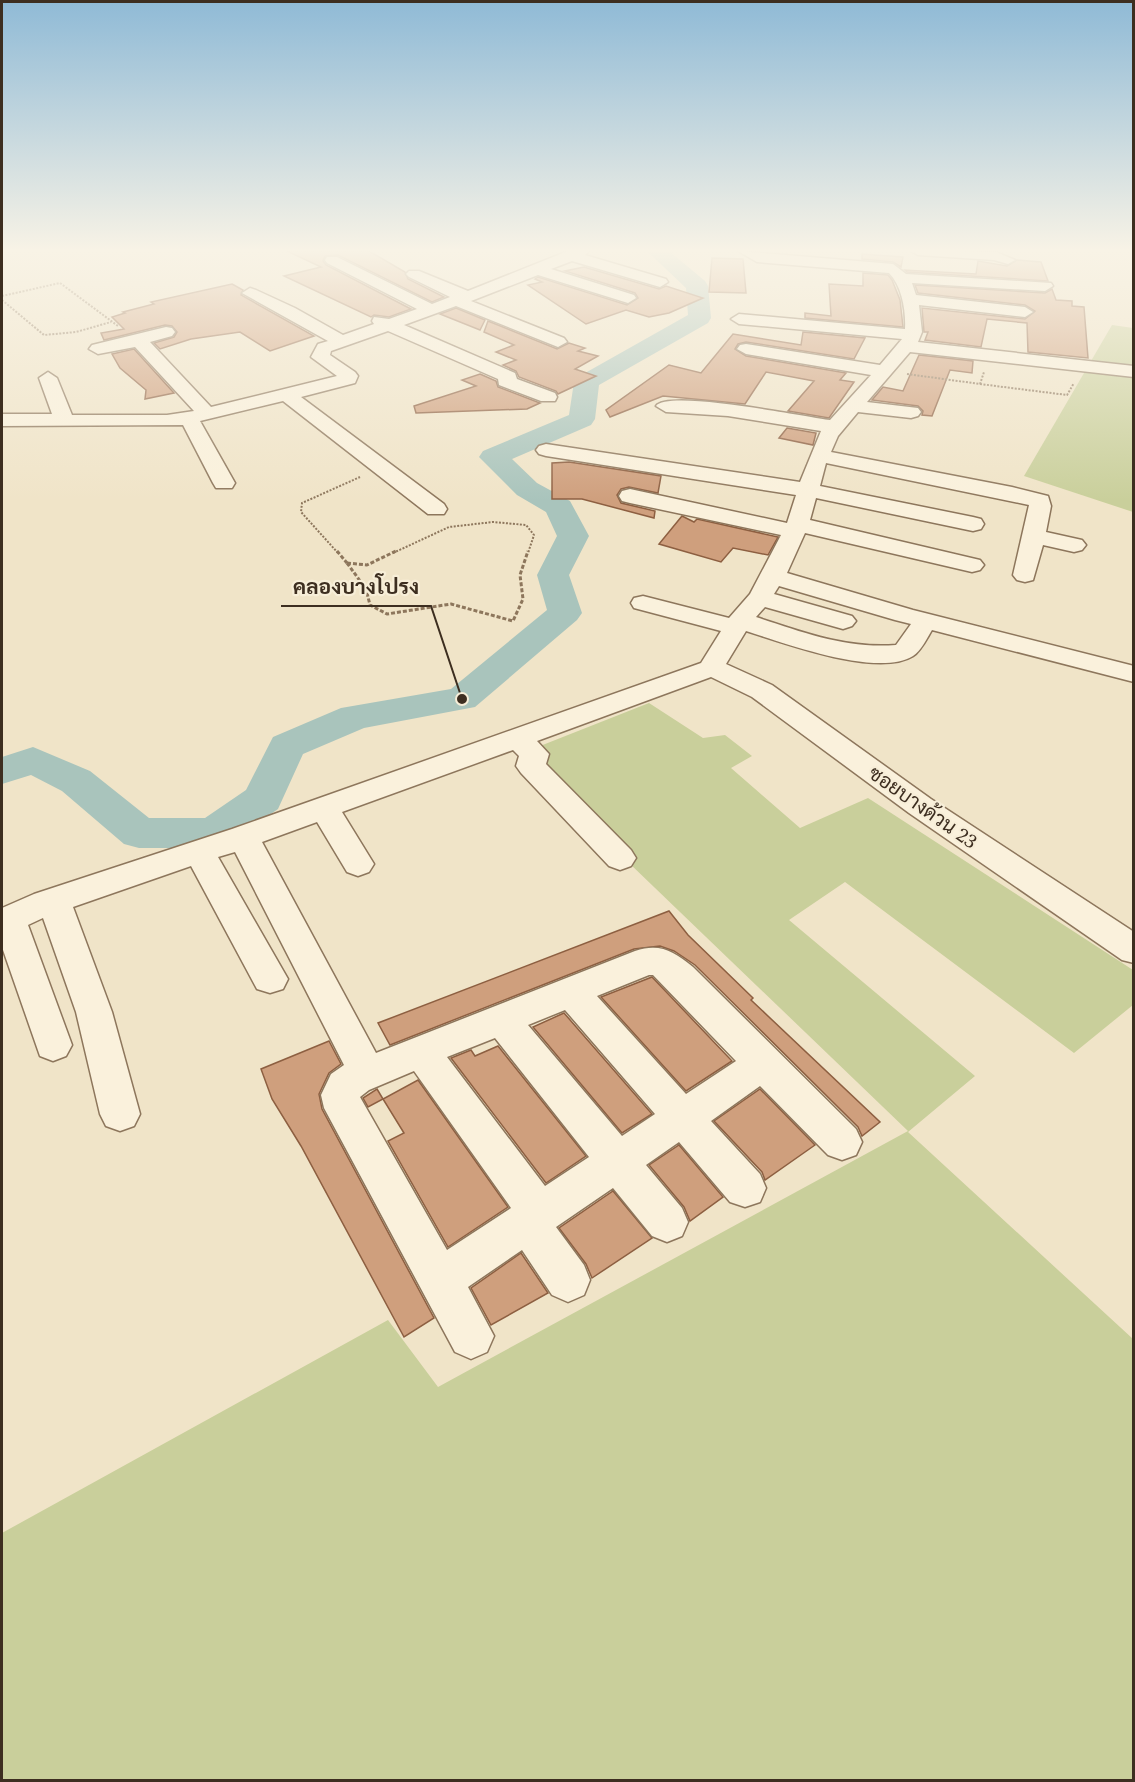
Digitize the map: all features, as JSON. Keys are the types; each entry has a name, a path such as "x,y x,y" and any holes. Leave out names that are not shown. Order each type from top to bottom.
{"street":[{"path":"98,349 140,341 143,337 156,334"},
{"path":"329,334 342,342"},
{"path":"3,420 198,416 285,394 340,390 349,376 320,357 320,353 324,348 364,334"},
{"path":"411,334 509,377 506,381 548,397"},
{"path":"449,334 489,352 510,358"},
{"path":"541,334 558,342"},
{"path":"862,334 1134,372"},
{"path":"52,1045 5,920 711,669 738,624 766,587 795,528 820,456 832,431 912,334"},
{"path":"140,341 198,416 224,483"},
{"path":"746,349 882,371"},
{"path":"48,378 64,420"},
{"path":"285,394 436,509"},
{"path":"666,406 728,410 832,431"},
{"path":"853,406 911,412"},
{"path":"546,450 808,489 973,524"},
{"path":"820,456 1036,500 1041,503 1041,508 1032,535 1025,575"},
{"path":"630,496 972,565"},
{"path":"1032,535 1074,545"},
{"path":"766,587 843,621"},
{"path":"766,587 904,615 1134,674"},
{"path":"643,603 738,624 829,649 854,653 902,652 907,649 919,630"},
{"name":"ซอยบางด้วน 23","path":"711,669 736,677 762,691 920,806 1134,950"},
{"path":"517,738 534,754 530,762 531,766 620,858"},
{"path":"324,808 358,864"},
{"path":"243,837 367,1073"},
{"path":"199,851 270,979"},
{"path":"54,901 94,1012 120,1114"},
{"path":"471,1336 344,1108 340,1095 345,1086 355,1078 570,991 647,962 661,962 680,977 842,1142"},
{"path":"570,991 745,1188"},
{"path":"502,1020 667,1222"},
{"path":"420,1050 533,1218 568,1280"},
{"path":"439,1281 763,1064"}],"path":[{"path":"980,384 985,369"},
{"path":"882,371 1067,395 1078,375"},
{"path":"347,563 367,565 449,526 493,522 526,525 534,536 520,575 523,599 513,621 451,604 387,614 370,605 366,589 347,563 301,512 302,503 383,468"}],"green space":[{"path":"1107,334 1133,334 1133,512 1024,476"},
{"path":"649,703 703,738 725,735 752,756 731,768 800,828 868,798 1133,970 1133,1005 1074,1053 845,882 789,920 975,1076 908,1132 1133,1339 1133,1780 2,1780 2,1533 388,1320 438,1387 908,1131 525,763 535,748"}],"building":[{"path":"101,334 128,334 104,340"},
{"path":"176,334 225,334 191,339 160,349 154,343 174,337"},
{"path":"243,334 314,336 270,351"},
{"path":"489,334 520,334 557,349 569,343 585,348 578,351 598,356 575,369 596,376 558,394 556,391 519,377 516,371 503,365 516,360 496,352 514,345"},
{"path":"733,334 801,345 803,334 865,338 854,359 746,342 738,344 735,349 746,356 846,373 840,380 854,382 829,418 788,411 814,381 766,372 745,404 663,396 610,417 606,410 669,365 701,373"},
{"path":"927,334 984,334 981,347 925,340"},
{"path":"1027,334 1086,334 1088,358 1028,352"},
{"path":"134,349 174,393 145,399 146,390 120,368 112,354"},
{"path":"919,355 973,361 972,373 950,370 932,416 922,415 923,411 918,406 872,400 883,387 903,391"},
{"path":"480,374 496,381 498,387 540,403 527,409 416,413 414,406 476,386 462,380"},
{"path":"787,428 816,433 813,445 779,438"},
{"path":"569,462 661,476 658,493 629,487 621,489 617,495 621,503 655,511 654,518 582,499 552,499 552,463"},
{"path":"682,516 694,522 697,519 778,537 768,555 733,548 721,562 659,544"},
{"path":"669,911 688,935 753,998 751,1000 880,1122 862,1136 858,1127 695,965 674,951 660,946 634,949 390,1045 378,1023"},
{"path":"652,977 732,1061 686,1091 601,997"},
{"path":"564,1013 652,1114 622,1133 533,1027"},
{"path":"329,1041 341,1064 329,1073 319,1094 322,1109 434,1318 404,1337 301,1146 272,1099 261,1069"},
{"path":"498,1046 586,1156 546,1183 451,1058 471,1050 475,1056"},
{"path":"418,1080 508,1207 448,1247 388,1141 404,1133 383,1099"},
{"path":"377,1089 383,1099 368,1107 363,1098"},
{"path":"760,1089 815,1145 765,1180 762,1172 714,1121"},
{"path":"679,1145 723,1197 690,1221 684,1207 649,1165"},
{"path":"613,1191 652,1238 592,1278 586,1264 559,1228"},
{"path":"521,1253 548,1293 491,1325 471,1288"}],"waterway":[{"path":"2,771 33,760 76,781 139,833 213,833 263,799 287,746 355,717 462,699 565,613 553,575 573,536 559,507 527,489 493,457 582,419 587,382 671,334"}],"place":[{"name":"คลองบางโปรง","path":"462,699"}]}
